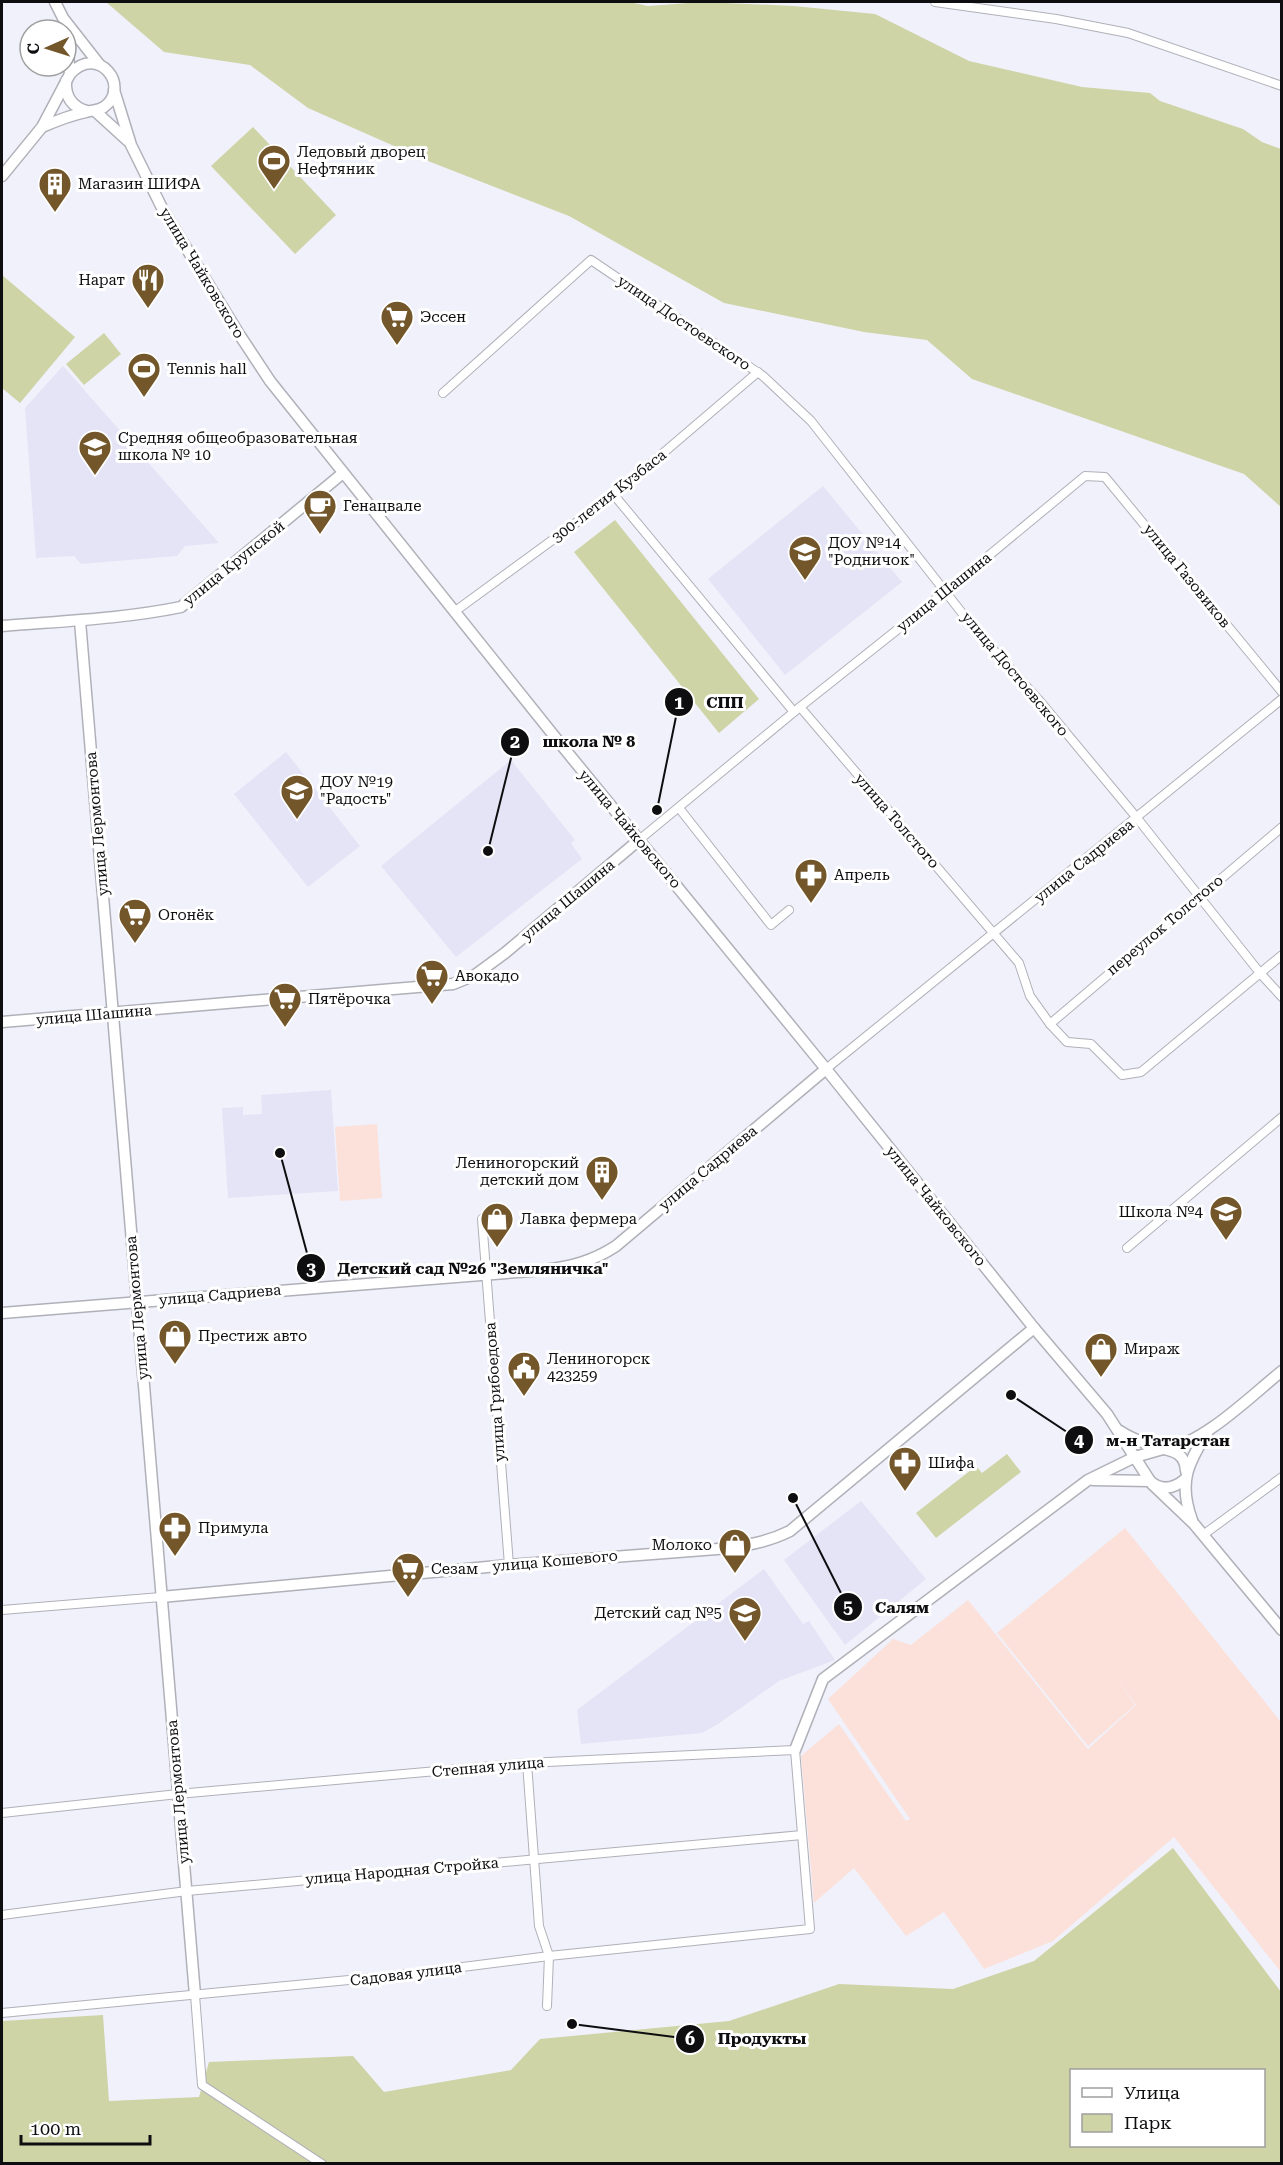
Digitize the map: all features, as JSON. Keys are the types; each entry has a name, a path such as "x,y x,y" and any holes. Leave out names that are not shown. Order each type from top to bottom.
{"street":[{"path":"55,2 63,18"},
{"path":"935,2 1056,19 1128,33 1281,86"},
{"path":"42,127 108,103 114,90 111,75 99,64 78,37"},
{"path":"78,68 83,64 99,64"},
{"path":"2,176 42,127 67,78"},
{"path":"68,78 68,98 79,109 91,111 130,144"},
{"name":"улица Чайковского","path":"114,90 130,144 163,210 237,332 270,381 454,612 1118,1429 1151,1482 1194,1524 1281,1630"},
{"name":"улица Достоевского","path":"443,393 591,260 758,372 811,421 977,632 1038,699 1281,997"},
{"name":"300-летия Кузбаса","path":"454,612 614,495 758,372"},
{"name":"улица Крупской","path":"2,626 80,621 155,613 181,607 343,473"},
{"name":"улица Шашина","path":"2,1023 453,984 475,975 505,953 797,709 946,591 1085,476"},
{"name":"улица Газовиков","path":"1085,476 1105,477 1281,692"},
{"name":"улица Толстого","path":"614,495 1019,963 1030,996 1066,1042 1091,1044 1122,1075 1141,1072 1260,973"},
{"name":"улица Лермонтова","path":"80,621 195,1995"},
{"name":"улица Садриева","path":"2,1313 565,1267 598,1257 616,1246 826,1069 1281,699"},
{"path":"679,808 771,925 789,910"},
{"name":"переулок Толстого","path":"1050,1024 1281,827"},
{"path":"1260,973 1281,955"},
{"path":"1127,1248 1281,1117"},
{"name":"улица Грибоедова","path":"482,1219 509,1565"},
{"name":"улица Кошевого","path":"2,1610 728,1548 772,1540 790,1531 1034,1328"},
{"path":"802,1836 795,1750 823,1679 1089,1480 1135,1457 1186,1443 1210,1429 1281,1371"},
{"path":"1118,1429 1126,1436 1181,1456 1185,1461 1184,1493 1194,1524"},
{"path":"1089,1480 1151,1482 1167,1488 1173,1487 1185,1477 1193,1457 1210,1429"},
{"path":"1151,1482 1147,1467 1149,1461 1152,1455 1165,1449"},
{"path":"1203,1535 1281,1477"},
{"name":"Степная улица","path":"2,1813 178,1794 526,1763 795,1750"},
{"path":"526,1763 539,1926 549,1956 548,2006"},
{"name":"улица Народная Стройка","path":"2,1915 186,1891 802,1836"},
{"name":"Садовая улица","path":"2,2013 391,1976 549,1956 810,1929 802,1836"},
{"path":"195,1995 202,2085 322,2163"}],"shaded area":[{"name":"Средняя общеобразовательная школа № 10","path":"63,366 219,543 185,546 177,556 81,564 74,556 36,558 25,408"},
{"name":"ДОУ №14 \"Родничок\"","path":"823,486 902,582 785,675 708,579"},
{"name":"ДОУ №19 \"Радость\"","path":"286,752 360,846 308,887 234,794"},
{"path":"511,760 575,840 571,843 582,859 456,957 381,866"},
{"path":"331,1090 338,1191 228,1198 222,1108 243,1107 243,1115 262,1114 261,1095"},
{"path":"377,1124 382,1198 340,1201 335,1127"},
{"path":"861,1501 926,1579 845,1645 784,1560"},
{"path":"1125,1528 1281,1722 1281,1972 1174,1837 1053,1941 984,1969 944,1912 906,1936 854,1868 814,1903 801,1756 839,1724 906,1821 910,1819 828,1699 893,1639 911,1645 968,1600 1088,1749 1136,1705 1116,1677 1135,1705 1088,1746 997,1633"},
{"name":"Детский сад №5","path":"764,1569 803,1624 809,1621 835,1660 779,1681 702,1733 581,1744 577,1710"}],"green space":[{"path":"106,2 629,2 648,6 702,2 794,6 875,14 969,61 1082,87 1150,93 1160,101 1243,129 1262,142 1281,149 1281,507 1244,474 972,379 927,340 864,332 724,303 569,216 428,161 308,108 250,65 164,52"},
{"name":"Ледовый дворец Нефтяник","path":"253,127 336,215 295,254 211,166"},
{"path":"2,275 75,337 20,403 2,388"},
{"path":"104,333 121,354 84,385 66,364"},
{"path":"615,520 759,699 719,733 574,552"},
{"path":"1007,1454 1021,1472 936,1538 916,1513 976,1466 982,1473"},
{"path":"1173,1848 1281,1992 1281,2163 2,2164 2,2021 103,2015 109,2101 199,2097 209,2062 353,2056 384,2092 511,2070 540,2039 729,2021 839,1984 953,1989 1034,1961"}],"place":[{"name":"Ледовый дворец Нефтяник","path":"274,190"},
{"name":"Магазин ШИФА","path":"55,213"},
{"name":"Нарат","path":"148,309"},
{"name":"Эссен","path":"397,346"},
{"name":"Tennis hall","path":"144,398"},
{"name":"Средняя общеобразовательная школа № 10","path":"95,476"},
{"name":"Генацвале","path":"320,535"},
{"name":"ДОУ №14 \"Родничок\"","path":"805,581"},
{"name":"СПП","path":"657,810"},
{"name":"ДОУ №19 \"Радость\"","path":"297,820"},
{"name":"школа № 8","path":"488,851"},
{"name":"Апрель","path":"811,904"},
{"name":"Огонёк","path":"135,944"},
{"name":"Авокадо","path":"432,1005"},
{"name":"Пятёрочка","path":"285,1028"},
{"name":"Детский сад №26 \"Земляничка\"","path":"280,1153"},
{"name":"Лениногорский детский дом","path":"602,1201"},
{"name":"Школа №4","path":"1226,1241"},
{"name":"Лавка фермера","path":"497,1248"},
{"name":"Престиж авто","path":"175,1365"},
{"name":"Мираж","path":"1101,1378"},
{"name":"м-н Татарстан","path":"1011,1395"},
{"name":"Лениногорск 423259","path":"524,1397"},
{"name":"Шифа","path":"905,1492"},
{"name":"Салям","path":"793,1498"},
{"name":"Примула","path":"175,1557"},
{"name":"Молоко","path":"735,1574"},
{"name":"Сезам","path":"408,1598"},
{"name":"Детский сад №5","path":"745,1642"},
{"name":"Продукты","path":"572,2024"}]}
